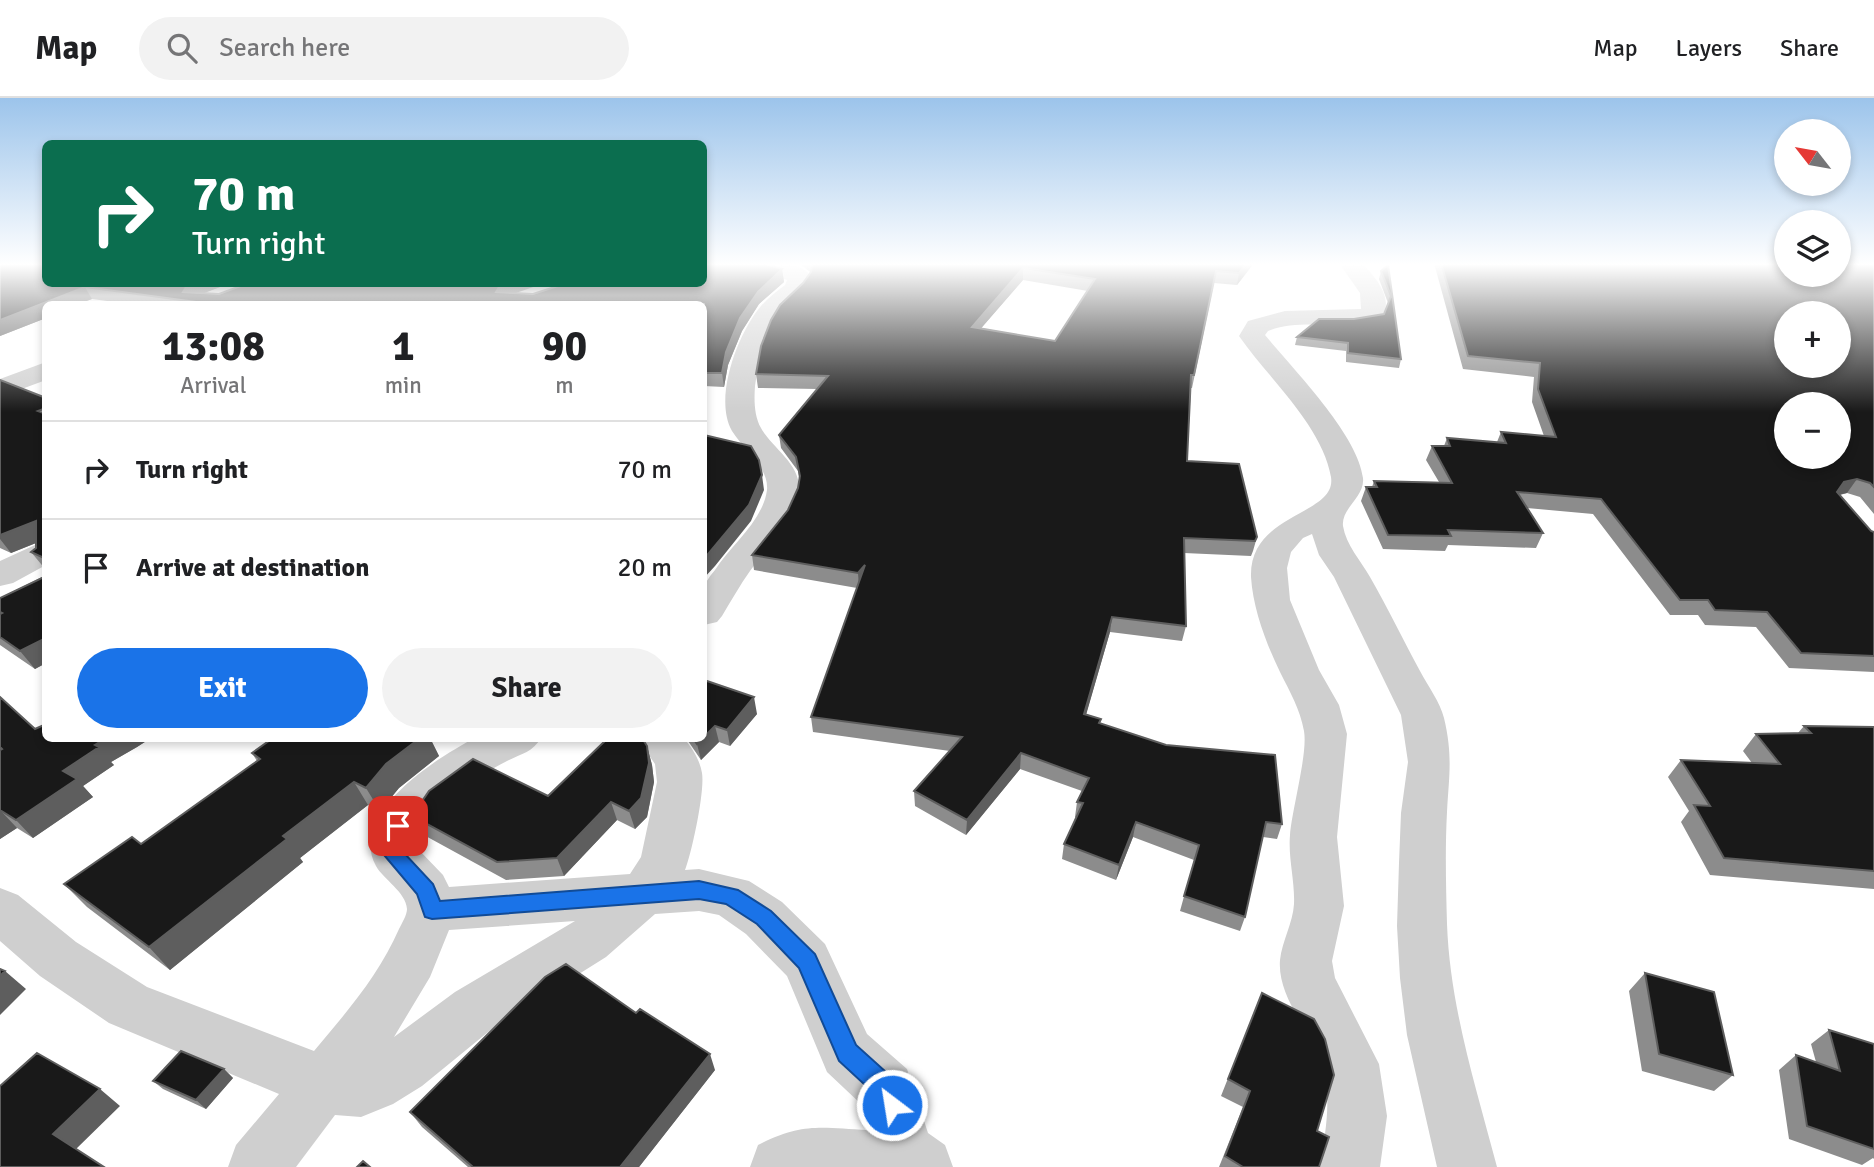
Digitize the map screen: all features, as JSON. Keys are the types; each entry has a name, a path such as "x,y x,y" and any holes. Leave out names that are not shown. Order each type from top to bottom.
{"street":[{"path":"707,608 736,565 759,537 775,511 783,491 779,472 745,426 739,409 752,340 769,313"},
{"path":"1373,313 1358,318 1276,320 1256,326 1252,336 1318,418 1336,446 1347,478 1346,488 1330,511 1326,526 1337,555 1352,577 1422,715 1430,762 1424,813 1423,863 1422,926 1426,978 1434,1035 1467,1167"},
{"path":"0,388 42,372"},
{"path":"1330,511 1291,531 1274,549 1269,568 1271,600 1299,670 1318,705 1326,734 1313,836 1319,906 1306,961 1309,982 1352,1064 1358,1116 1350,1167"},
{"path":"0,575 42,553"},
{"path":"258,1167 385,1006 412,960 432,910 426,890 394,855 398,826 418,799 462,766 512,742"},
{"path":"0,911 58,959 128,1005 324,1084 345,1089 363,1088 387,1077 435,1037 473,1011 542,973 585,945 644,894 660,872 669,846 680,791 681,770 673,754 662,742"},
{"path":"432,910 699,890 730,896 764,918 789,940 807,961 848,1053 887,1089 913,1158 872,1160 836,1156 806,1157 780,1167"}],"building":[{"path":"0,313 18,313 0,320"},
{"path":"707,313 744,313 726,352 722,373 707,373"},
{"path":"775,313 984,313 972,327 1055,341 1073,313 1207,313 1194,375 1191,375 1187,461 1239,464 1257,537 1255,541 1184,538 1186,626 1112,617 1084,714 1101,719 1099,723 1166,745 1275,755 1282,824 1266,822 1245,917 1184,896 1199,845 1136,822 1119,865 1064,844 1083,803 1077,802 1089,778 1021,753 967,820 914,791 962,737 811,717 865,565 858,573 752,555 788,510 798,488 800,476 796,457 779,435 828,376 756,374 761,346"},
{"path":"1395,313 1401,359 1348,353 1348,343 1297,337 1319,319 1354,319"},
{"path":"1455,313 1774,313 1774,378 1851,378 1851,313 1874,313 1874,487 1857,479 1844,482 1837,492 1874,532 1874,656 1801,653 1767,612 1715,610 1708,600 1680,600 1601,499 1517,492 1543,533 1448,530 1451,536 1388,535 1366,487 1377,487 1374,481 1452,483 1432,446 1450,446 1447,438 1506,443 1501,432 1556,437 1538,389 1540,363 1468,356"},
{"path":"0,380 42,396 42,410 38,411 42,412 42,557 31,552 36,548 36,521 0,535"},
{"path":"707,436 751,446 759,460 762,475 749,505 707,555"},
{"path":"42,578 42,640 20,651 0,637 0,598"},
{"path":"707,681 754,697 727,730 715,726 707,734"},
{"path":"0,697 35,729 42,726 42,742 100,742 95,745 99,747 63,771 77,779 16,820 0,810"},
{"path":"1804,726 1874,727 1874,871 1724,858 1694,805 1710,806 1681,760 1780,764 1756,734 1811,733"},
{"path":"267,742 415,742 386,764 366,788 354,782 283,836 287,839 149,947 64,884 132,837 141,844 260,759 252,753"},
{"path":"604,742 644,742 647,746 649,763 641,798 629,811 611,802 557,858 497,862 412,816 429,791 473,759 548,796"},
{"path":"566,964 636,1013 640,1009 710,1054 620,1167 473,1167 410,1112 545,977"},
{"path":"1645,973 1714,992 1733,1075 1659,1054"},
{"path":"1262,993 1314,1019 1325,1039 1334,1075 1317,1131 1329,1137 1319,1167 1243,1167 1225,1156 1250,1091 1228,1079"},
{"path":"1829,1030 1874,1044 1874,1149 1807,1126 1796,1055 1840,1071"},
{"path":"181,1051 224,1069 196,1100 153,1081"},
{"path":"37,1053 100,1089 53,1134 104,1167 0,1167 0,1086"},
{"path":"363,1161 370,1167 357,1167"}],"route":[{"path":"398,826 394,855 426,890 432,910 699,890 730,896 764,918 789,940 807,961 848,1053 887,1089 892,1105"}]}
